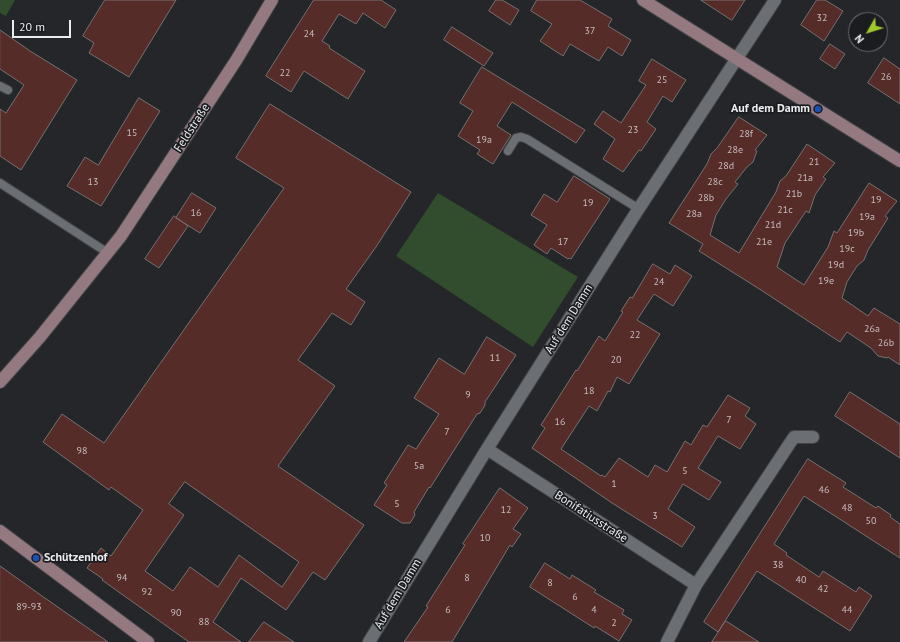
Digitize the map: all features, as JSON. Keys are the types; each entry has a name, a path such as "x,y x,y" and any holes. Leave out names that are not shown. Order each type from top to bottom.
{"main road":[{"name":"Feldstraße","path":"0,382 40,337 121,236 237,59 272,0"},
{"path":"644,0 900,160"},
{"path":"0,531 148,642"}],"street":[{"name":"Auf dem Damm","path":"369,642 487,449 639,209 775,0"},
{"path":"667,642 696,585 794,437 812,437"},
{"name":"Bonifatiusstraße","path":"487,449 696,585"}],"lane":[{"path":"0,86 8,90"},
{"path":"508,151 516,138 521,137 526,139 639,209"},
{"path":"0,183 108,253"}],"green space":[{"path":"0,0 15,0 6,16 0,13"},
{"path":"438,193 578,277 533,347 396,256"}],"building":[{"path":"105,0 176,0 129,77 89,53 94,43 83,36"},
{"path":"314,0 381,0 396,10 385,28 363,13 356,24 339,14 322,41 330,46 329,48 365,71 348,99 304,71 291,92 266,76"},
{"path":"496,0 502,0 519,10 510,25 489,11"},
{"path":"537,0 580,0 612,19 608,26 631,40 622,56 608,47 599,61 570,44 563,56 540,41 552,24 531,11"},
{"path":"701,0 745,0 732,20"},
{"path":"817,0 825,0 843,11 824,41 801,25"},
{"path":"452,27 493,53 484,66 444,40"},
{"path":"0,30 30,51 77,80 21,170 0,156 0,109 6,113 24,85 0,69"},
{"path":"830,44 845,54 835,69 820,59"},
{"path":"884,58 900,69 900,104 868,83"},
{"path":"652,59 686,80 672,102 663,96 647,122 656,129 641,151 639,150 623,172 603,159 615,139 594,124 603,111 621,123 646,85 639,81"},
{"path":"482,67 585,130 576,143 512,102 497,126 511,135 493,164 477,154 480,150 458,136 473,111 460,103"},
{"path":"139,98 160,111 101,206 67,186 85,157 98,165"},
{"path":"270,104 411,192 376,247 346,289 365,302 351,325 332,313 298,360 335,386 278,466 364,525 325,580 313,572 286,610 241,578 213,622 241,642 189,642 87,568 101,548 111,556 143,510 111,487 109,490 43,442 62,414 104,443 284,188 236,158","holes":["185,482 299,562 282,587 239,555 218,587 190,567 173,591 145,571 184,515 169,504"]},
{"path":"739,117 767,135 755,150 757,151 753,162 735,182 738,184 716,215 710,235 739,253 776,192 780,181 786,176 807,144 835,163 823,177 826,179 815,195 809,213 806,211 785,243 777,267 804,285 828,247 834,231 837,233 869,183 897,201 885,216 888,218 868,250 864,260 857,266 847,282 842,298 868,316 874,308 900,324 900,365 888,357 878,356 871,348 847,332 840,342 699,251 703,244 669,223 707,164 711,154"},
{"path":"574,176 610,199 571,259 568,259 551,248 547,254 534,245 547,225 531,215 544,194 557,202"},
{"path":"192,193 216,208 200,233 176,218"},
{"path":"174,216 188,226 159,268 145,259"},
{"path":"653,264 670,274 675,265 692,276 673,306 654,294 637,320 660,334 629,384 617,377 610,392 608,391 597,411 589,406 561,449 601,476 602,475 605,477 619,458 648,477 655,465 667,472 685,441 691,445 703,425 707,427 728,395 750,408 745,416 756,424 740,449 718,436 698,468 721,482 709,500 683,484 668,509 695,527 682,547 612,503 532,448 545,428 541,425 576,370 577,371 599,336 605,341 623,312 621,311 630,297 632,298"},
{"path":"487,337 516,355 485,402 485,405 480,413 477,414 430,488 429,487 414,512 415,515 410,523 402,523 374,505 387,485 384,483 408,445 416,449 439,414 414,398 439,358 464,374"},
{"path":"850,392 900,424 900,458 835,416"},
{"path":"808,459 846,483 843,487 876,508 878,506 891,515 890,517 900,524 900,558 804,496 774,544 787,553 786,555 819,577 823,571 856,592 859,587 872,596 850,631 757,571 718,632 704,622"},
{"path":"500,488 528,508 513,529 521,534 512,547 510,545 452,642 404,642 428,607 426,606 465,545 463,544"},
{"path":"545,563 570,579 572,575 596,590 594,592 624,610 622,614 632,620 619,641 595,626 594,628 530,587"},
{"path":"0,566 42,596 108,642 0,642"},
{"path":"726,621 740,630 759,642 712,642"},
{"path":"264,622 294,642 249,642"}],"place":[{"name":"Auf dem Damm","path":"818,109"},
{"name":"Schützenhof","path":"36,558"}]}
